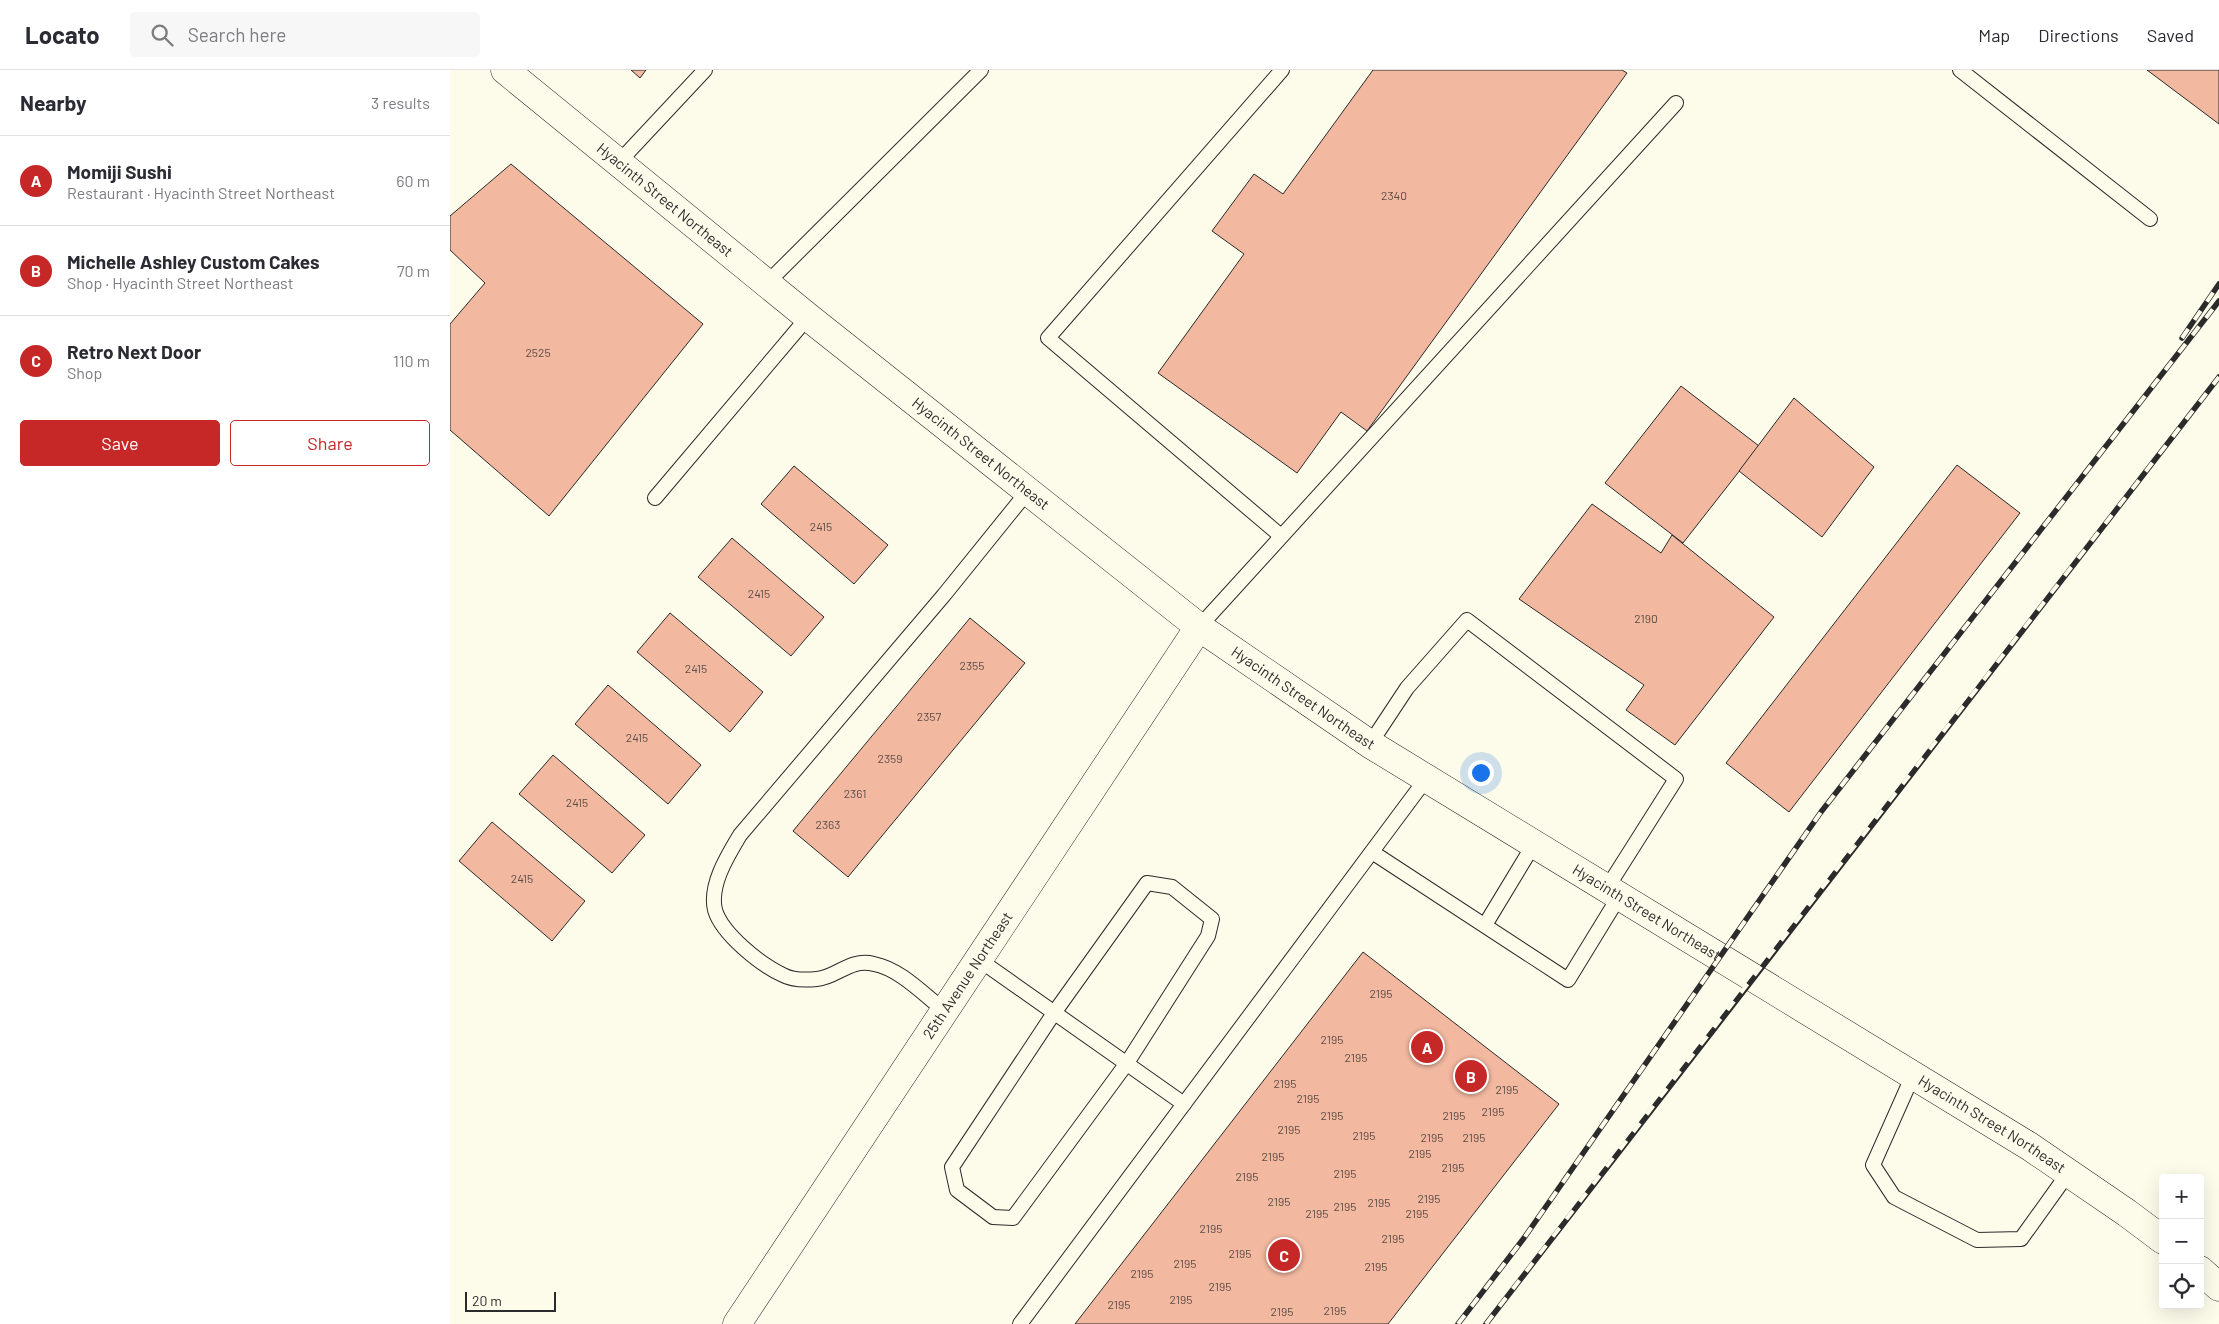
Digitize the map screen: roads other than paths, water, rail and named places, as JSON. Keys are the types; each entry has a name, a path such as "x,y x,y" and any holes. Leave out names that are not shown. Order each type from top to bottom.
{"main road":[{"name":"Hyacinth Street Northeast","path":"505,70 808,318 1199,627 1370,744 1913,1074 2068,1172 2159,1237"},
{"name":"25th Avenue Northeast","path":"737,1324 1199,627"},
{"path":"2204,1274 2219,1287"}],"lane":[{"path":"618,163 705,70"},
{"path":"766,284 981,70"},
{"path":"1282,70 1048,338 1282,536"},
{"path":"1960,70 2150,220"},
{"path":"1199,627 1676,103"},
{"path":"655,498 808,318"},
{"path":"944,1010 887,967 871,963 855,963 818,979 798,979 784,976 749,953 724,927 715,910 715,892 724,863 740,835 944,595 1028,491"},
{"path":"1370,744 1407,688 1467,620 1676,779 1613,892 1568,980 1372,852"},
{"path":"1020,1324 1426,778"},
{"path":"1485,925 1534,844"},
{"path":"1147,883 1172,887 1212,920 1208,936 1127,1064 1013,1218 993,1217 957,1190 952,1167 1054,1013 1147,883"},
{"path":"978,959 1184,1104"},
{"path":"1913,1074 1873,1165 1894,1197 1977,1240 2020,1239 2068,1172"}],"railway":[{"path":"2182,338 2219,284"},
{"path":"1458,1324 1524,1238 1821,812 2219,301"},
{"path":"1486,1324 2219,377"}],"place":[{"name":"Momiji Sushi","path":"1427,1047"},
{"name":"Michelle Ashley Custom Cakes","path":"1471,1076"},
{"name":"Retro Next Door","path":"1284,1255"}]}
